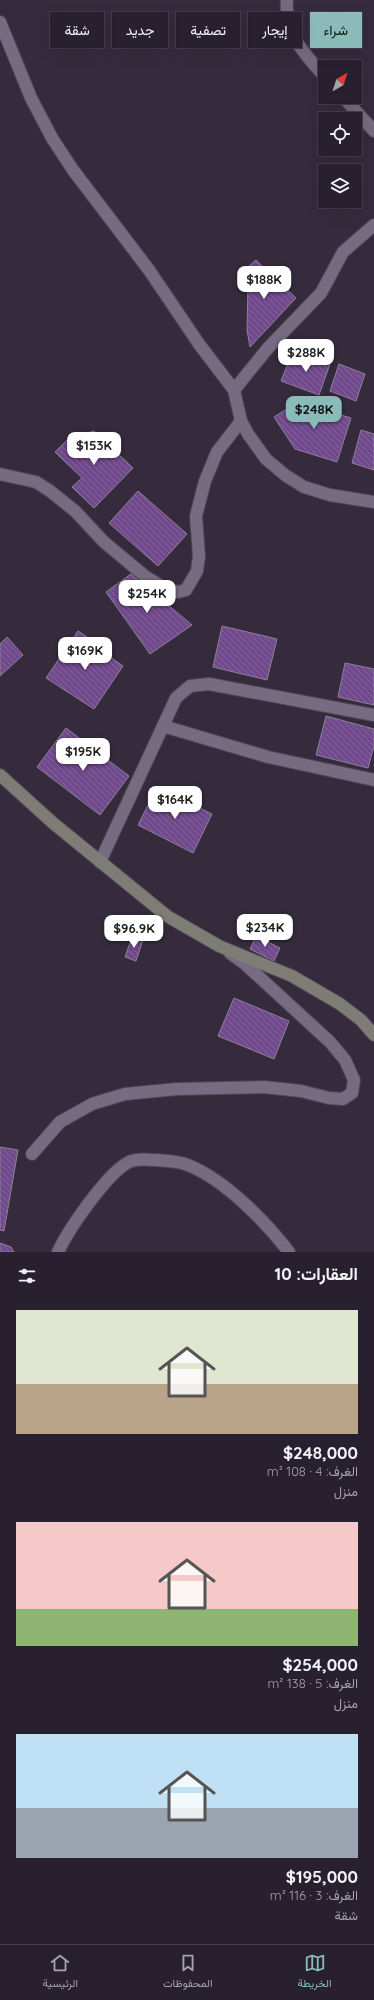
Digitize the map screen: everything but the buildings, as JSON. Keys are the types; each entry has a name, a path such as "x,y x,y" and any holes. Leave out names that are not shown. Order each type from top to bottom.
{"main road":[{"path":"0,775 53,823 167,916 219,946 292,976 345,1008 360,1020 374,1035"}],"street":[{"path":"287,0 289,28 302,51 318,69"},
{"path":"0,22 31,98 52,138 73,170 149,270 199,344 234,390 241,421 266,459 285,475 304,487 330,495 374,502"},
{"path":"349,104 374,131"},
{"path":"234,390 268,348 321,292 343,252 374,225"},
{"path":"0,474 36,482 50,490 75,512 104,542 146,577 166,589 178,592 186,590 197,571 199,556 196,516 205,481 217,452 241,421"},
{"path":"100,862 176,698 190,686 208,684 374,715"},
{"path":"163,726 268,757 374,780"},
{"path":"32,1154 60,1122 92,1104 126,1094 177,1089 264,1087 301,1091 328,1098 343,1099 352,1093 354,1080 345,1060 330,1042 244,963 219,946"},
{"path":"58,1252 79,1215 115,1173 128,1162 142,1159 181,1163 214,1180 259,1218 289,1252"}]}
